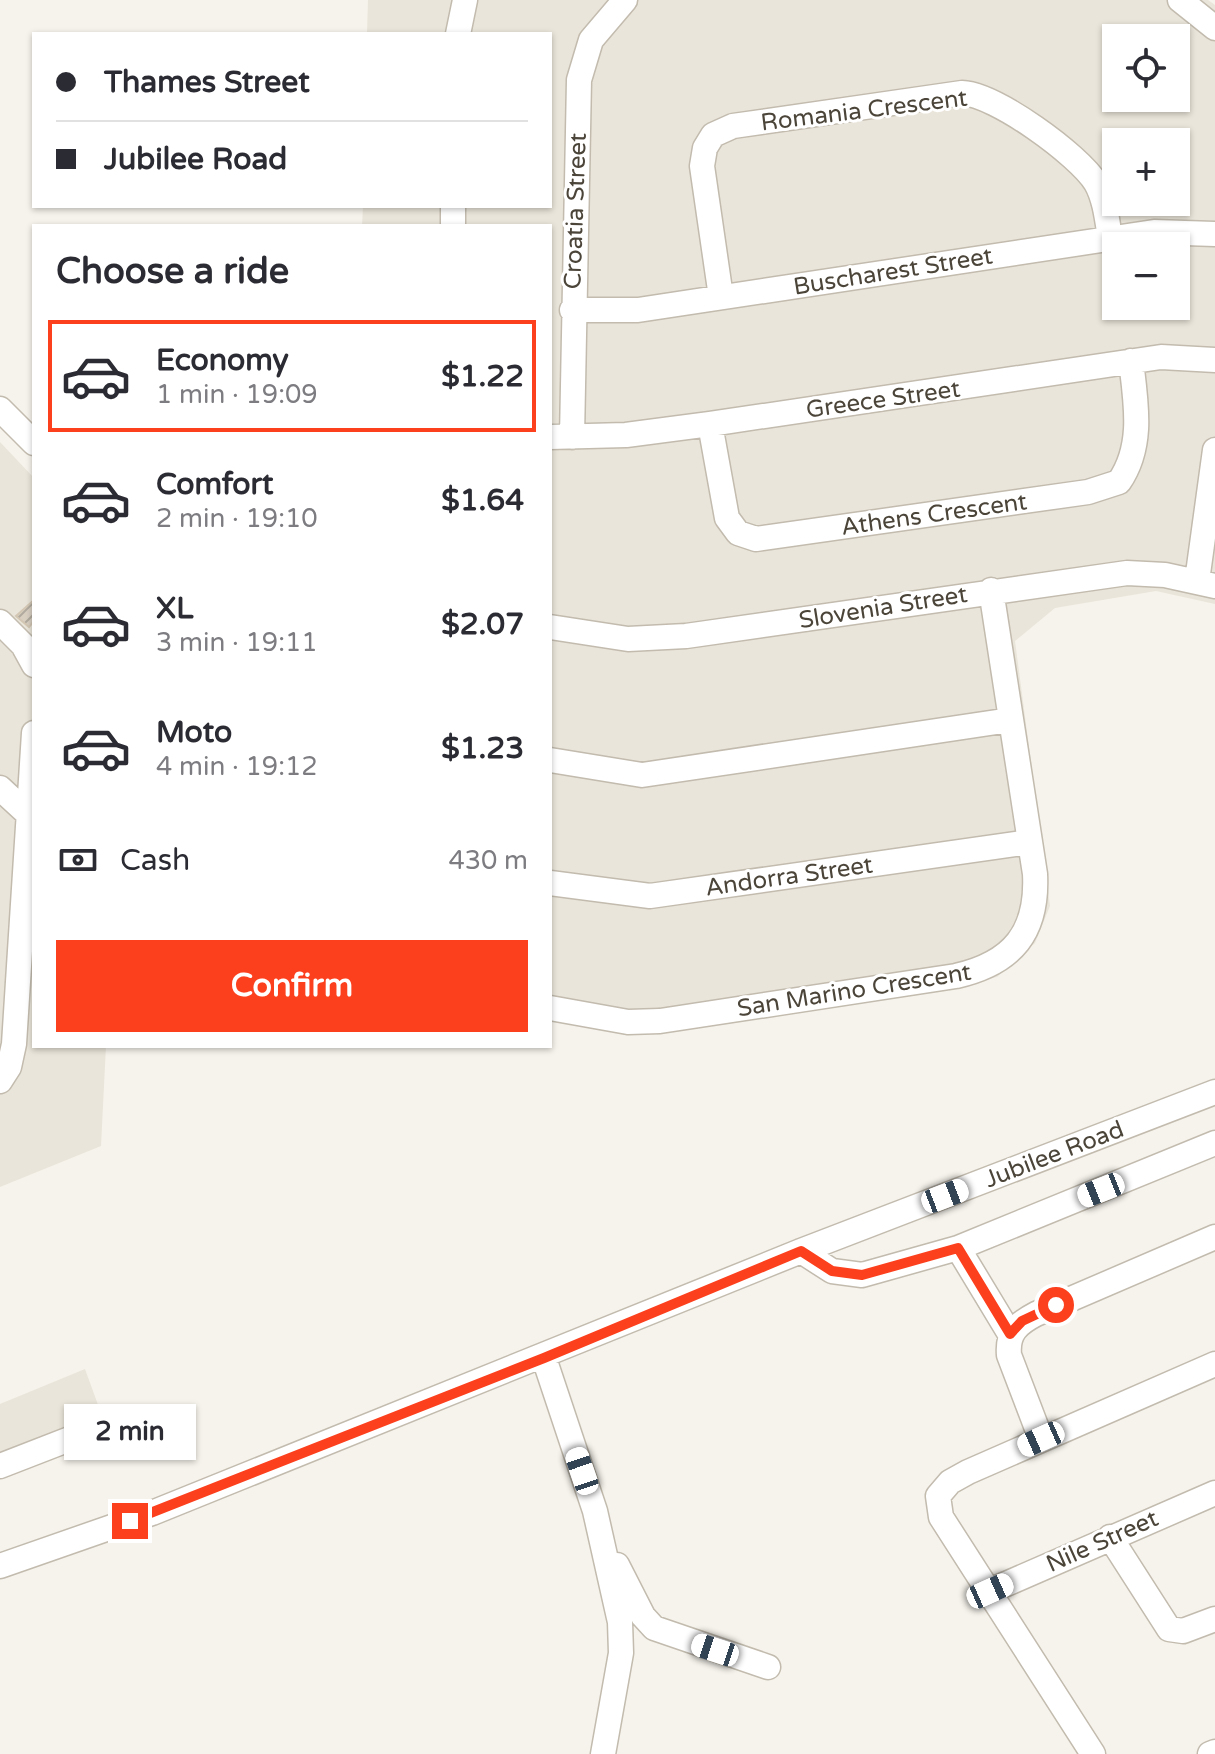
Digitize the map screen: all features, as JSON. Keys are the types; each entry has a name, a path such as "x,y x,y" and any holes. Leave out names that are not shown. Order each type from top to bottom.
{"street":[{"path":"458,32 465,0"},
{"name":"Croatia Street","path":"561,437 572,310 582,61 591,40 625,0"},
{"path":"1180,0 1215,28"},
{"name":"Romania Crescent","path":"721,297 702,159 713,135 733,126 962,93 979,95 1004,107 1081,164 1100,192 1109,232"},
{"name":"Buscharest Street","path":"1162,232 1186,232"},
{"name":"Buscharest Street","path":"1190,232 1215,234"},
{"name":"Buscharest Street","path":"572,310 638,310 1102,239"},
{"name":"Greece Street","path":"561,437 710,424 1161,357 1215,360"},
{"name":"Athens Crescent","path":"710,424 727,518 738,533 756,539 1088,492 1119,482 1131,463 1137,423 1131,361"},
{"path":"0,409 32,441"},
{"path":"1206,584 1215,450"},
{"name":"Slovenia Street","path":"552,627 628,639 662,638 1127,573 1206,584"},
{"name":"San Marino Crescent","path":"552,1008 628,1022 660,1021 971,973 1011,950 1030,923 1036,888 991,590"},
{"path":"0,622 23,645 32,661"},
{"path":"552,760 642,775 1010,720"},
{"path":"0,1081 9,1067 14,1044 32,760"},
{"path":"0,788 28,814"},
{"name":"Andorra Street","path":"552,883 650,896 1029,842"},
{"name":"Jubilee Road","path":"0,1566 152,1513 544,1358 801,1251 1215,1092"},
{"path":"801,1251 832,1271 862,1275 958,1248 1215,1143"},
{"path":"1010,1334 1036,1314 1215,1237"},
{"path":"958,1248 1010,1334 1009,1355 1041,1439"},
{"path":"544,1358 602,1539 622,1636 603,1754"},
{"path":"1093,1754 941,1517 938,1496 950,1482 968,1472 1215,1364"},
{"path":"0,1466 98,1428"},
{"name":"Nile Street","path":"990,1591 1215,1493"},
{"path":"1110,1537 1169,1629 1183,1631 1215,1619"},
{"path":"602,1539 643,1616 654,1628 768,1667"}],"shaded area":[{"path":"368,0 1208,0 1215,5 1215,604 1156,591 1055,608 1015,641 1050,906 1035,943 997,977 955,986 634,1033 552,1016 552,224 362,224 363,208 552,208 552,32 367,32"},
{"path":"0,442 32,476 32,1048 106,1048 101,1146 0,1187"},
{"path":"85,1369 109,1435 0,1477 0,1404"}],"building":[{"path":"32,602 32,623 29,627 16,616"}],"route":[{"path":"130,1521 544,1358 801,1251 832,1271 862,1275 958,1248 1010,1334 1022,1321 1056,1305"}]}
